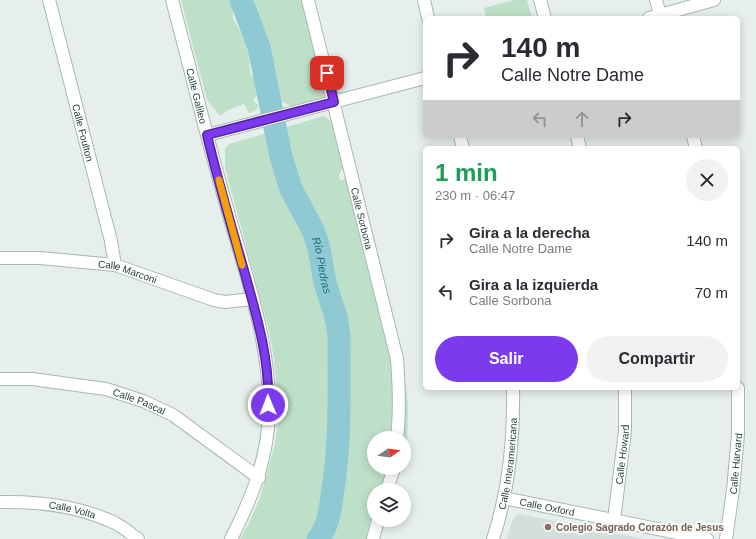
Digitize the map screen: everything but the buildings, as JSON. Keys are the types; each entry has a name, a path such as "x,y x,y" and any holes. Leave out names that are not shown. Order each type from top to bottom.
{"street":[{"name":"Calle Foulton","path":"49,0 111,241 115,265"},
{"name":"Calle Galileo","path":"172,0 252,299 267,366 269,394 268,429 259,478 231,539"},
{"name":"Calle Sorbona","path":"308,0 397,359 399,411 398,431"},
{"path":"424,0 428,16"},
{"path":"540,0 544,16"},
{"path":"656,0 656,16"},
{"path":"659,16 714,0"},
{"path":"207,135 423,79"},
{"name":"Calle Marconi","path":"0,258 40,258 115,265 214,300 225,302 252,299"},
{"name":"Calle Pascal","path":"0,379 32,379 106,389 143,400 173,415 259,478"},
{"name":"Calle Interamericana","path":"493,539 504,498 511,449 513,390"},
{"name":"Calle Howard","path":"614,520 625,431 625,390"},
{"name":"Calle Harvard","path":"726,539 733,490 738,435 738,390"},
{"name":"Calle Oxford","path":"504,498 707,539"},
{"name":"Calle Volta","path":"0,502 21,501 63,506 85,512 116,524 138,539"},
{"path":"373,539 376,527"}],"shaded area":[{"name":"Colegio Sagrado Corazón de Jesus","path":"517,514 644,539 507,539 512,521"}],"green space":[{"path":"181,0 233,0 233,19 249,42 251,51 249,57 250,73 259,85 257,95 253,100 258,105 257,110 249,113 244,104 228,110 220,116 207,100"},
{"path":"248,0 306,0 329,99 295,108 278,100 271,88 269,79 266,42 256,14"},
{"path":"514,0 527,0 531,16 486,16 484,8"},
{"path":"324,116 332,122 344,166 339,175 340,181 344,179 346,175 406,383 408,407 407,431 367,431 367,475 392,475 388,483 367,483 367,527 372,527 368,539 240,539 260,498 275,444 279,414 274,359 269,331 225,168 225,148 229,144"}],"waterway":[{"name":"Río Piedras","path":"241,0 259,47 281,157 291,189 313,230 319,248 325,283 336,317 339,335 339,416 335,476 328,519 318,539"}],"slow traffic":[{"path":"219,180 242,265"}],"place":[{"name":"Colegio Sagrado Corazón de Jesus","path":"548,527"}],"route":[{"path":"268,405 269,394 267,366 262,340 207,135 334,102 327,73"}]}
